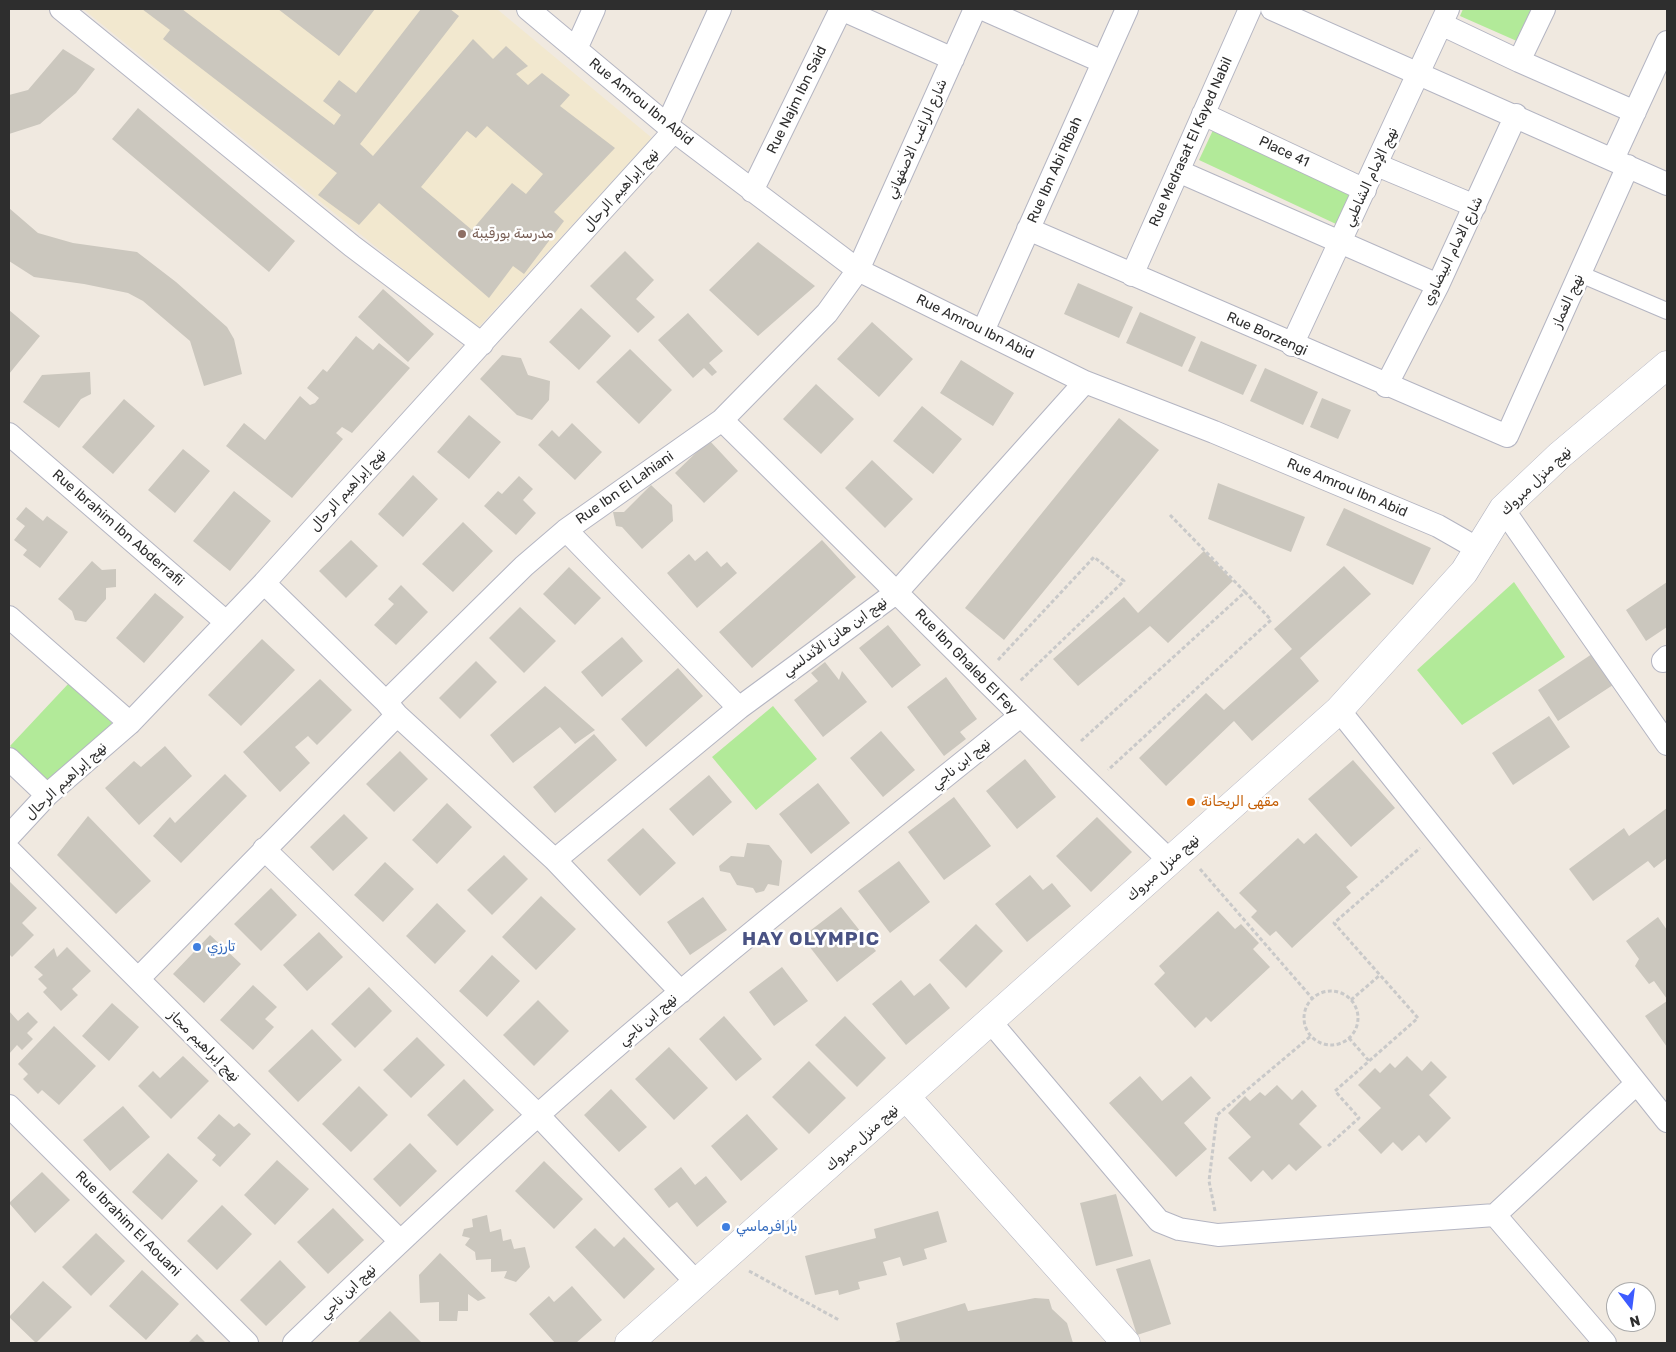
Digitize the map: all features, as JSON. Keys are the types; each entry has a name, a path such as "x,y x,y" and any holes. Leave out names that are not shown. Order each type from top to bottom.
{"street":[{"path":"61,9 352,246 482,344"},
{"name":"Rue Amrou Ibn Abid","path":"528,9 671,128 858,270 1085,382 1214,432 1438,526 1480,550"},
{"path":"576,49 594,9"},
{"name":"نهج إبراهيم الرحال","path":"9,836 47,795 130,723 264,583 482,344 671,128 720,9"},
{"path":"841,9 953,59"},
{"name":"Rue Najm Ibn Said","path":"752,191 841,9"},
{"name":"شارع الراغب الاصفهاني","path":"858,270 975,9"},
{"path":"984,9 1103,62"},
{"name":"Rue Ibn Abi Ribah","path":"983,331 1127,9"},
{"name":"Rue Medrasat El Kayed Nabil","path":"1132,275 1250,9"},
{"path":"1272,9 1301,15 1420,73 1667,184"},
{"path":"1519,62 1544,9"},
{"path":"1445,16 1519,62 1635,112"},
{"name":"نهج الإمام الشاطبي","path":"1292,345 1445,16"},
{"name":"نهج الغماز","path":"1507,436 1580,274 1620,162 1635,112 1667,42"},
{"name":"Place 41","path":"1203,114 1365,190"},
{"name":"شارع الامام البيضاوي","path":"1386,386 1438,284 1516,116"},
{"path":"1377,165 1475,206"},
{"path":"1178,171 1438,284"},
{"name":"Rue Borzengi","path":"1028,229 1386,386 1507,436"},
{"name":"Rue Ibn El Lahiani","path":"138,979 264,849 524,566 566,530 722,420 827,313 858,270"},
{"path":"1580,274 1667,310"},
{"name":"نهج منزل مبروك","path":"630,1343 907,1098 989,1020 1112,914 1339,710 1464,572 1480,550 1503,509 1560,455 1667,365"},
{"name":"نهج ابن هانئ الأندلسي","path":"555,860 739,708 897,592 1085,382"},
{"name":"Rue Ibn Ghaleb El Fey","path":"722,420 897,592 1019,717 1091,785 1176,855"},
{"name":"Rue Ibrahim Ibn Abderrafii","path":"9,434 226,622"},
{"path":"1503,509 1667,744"},
{"path":"566,530 739,708"},
{"path":"264,583 391,709 555,860 681,992"},
{"path":"9,617 130,723"},
{"path":"1339,710 1667,1121"},
{"name":"نهج ابن ناجي","path":"294,1343 400,1241 538,1115 681,992 1019,717"},
{"path":"9,759 47,795"},
{"path":"264,849 538,1115 698,1284"},
{"name":"نهج إبراهيم مجاز","path":"9,850 400,1241"},
{"path":"989,1020 1158,1221 1179,1229 1218,1235 1495,1215 1636,1084"},
{"path":"907,1098 1126,1343"},
{"name":"Rue Ibrahim El Aouani","path":"9,1106 247,1343"},
{"path":"1495,1215 1605,1343"}],"path":[{"path":"1091,785 1271,620 1170,515"},
{"path":"982,678 1094,556 1124,581 1001,699"},
{"path":"1062,758 1245,592"},
{"path":"1328,1146 1359,1118 1335,1091 1418,1018 1334,923 1438,833"},
{"path":"1176,855 1312,998"},
{"path":"1350,1000 1380,975"},
{"path":"1332,991 1342,994 1350,1000 1356,1009 1357,1019 1355,1029 1349,1038 1340,1043 1330,1045 1319,1042 1311,1036 1305,1027 1304,1017 1306,1007 1312,998 1321,993 1332,991"},
{"path":"1218,1235 1210,1181 1218,1115 1311,1036"},
{"path":"1349,1038 1369,1061"},
{"path":"726,1258 839,1320"}],"shaded area":[{"name":"مدرسة بورقيبة","path":"83,9 497,9 652,138 477,329"}],"green space":[{"path":"1463,9 1534,9 1519,42 1460,16"},
{"path":"1214,128 1351,192 1336,224 1199,160"},
{"path":"1514,582 1565,657 1462,725 1417,670"},
{"path":"69,683 112,723 53,786 10,746"},
{"path":"773,706 817,759 756,810 712,757"}],"building":[{"path":"142,9 182,9 334,125 341,115 323,101 339,80 356,93 421,9 450,9 459,16 360,144 373,156 473,39 493,59 506,46 528,66 516,74 528,85 542,73 570,95 560,106 615,148 554,212 564,221 524,274 513,266 489,298 379,203 359,225 318,195 337,173 163,39 170,30","holes":["487,126 543,174 526,194 512,183 472,230 421,187 467,131 476,138"]},
{"path":"278,9 375,9 339,56"},
{"path":"63,49 95,69 76,93 40,124 9,134 9,95 28,90"},
{"path":"138,108 295,241 269,272 112,139"},
{"path":"9,208 38,233 73,243 137,252 176,282 227,327 234,339 242,374 204,386 190,341 143,301 128,293 34,277 9,261"},
{"path":"758,242 815,286 758,336 709,290"},
{"path":"625,251 654,280 636,299 655,317 638,333 590,286"},
{"path":"1078,283 1133,307 1119,338 1064,314"},
{"path":"383,289 434,334 408,362 358,317"},
{"path":"581,308 611,336 579,370 549,342"},
{"path":"9,310 40,336 9,374"},
{"path":"1140,312 1196,337 1182,367 1126,343"},
{"path":"688,313 723,351 709,363 717,372 712,376 704,368 693,378 658,340"},
{"path":"872,322 913,359 879,397 837,359"},
{"path":"356,336 373,350 379,343 410,368 352,433 342,427 336,433 343,439 292,498 226,446 244,423 265,440 300,396 310,405 315,403 319,398 307,388 323,369 327,372"},
{"path":"1201,341 1257,365 1243,395 1188,371"},
{"path":"630,349 672,390 639,424 596,382"},
{"path":"502,355 521,358 528,375 550,381 549,400 532,420 517,415 480,379"},
{"path":"961,360 1014,393 993,426 940,393"},
{"path":"1265,368 1318,392 1303,425 1250,401"},
{"path":"90,372 91,394 81,399 59,428 23,402 42,375"},
{"path":"816,384 854,419 821,454 783,419"},
{"path":"1322,398 1351,410 1338,439 1310,427"},
{"path":"124,399 155,426 113,474 82,447"},
{"path":"922,406 962,439 933,474 893,441"},
{"path":"469,415 501,442 469,479 437,452"},
{"path":"1119,418 1159,450 1004,640 965,608"},
{"path":"572,423 602,452 575,480 538,445 552,430 559,437"},
{"path":"709,440 738,471 704,503 675,473"},
{"path":"183,449 210,471 175,513 148,490"},
{"path":"872,460 913,499 885,528 845,488"},
{"path":"413,475 438,499 403,537 378,514"},
{"path":"519,476 533,489 523,500 536,513 516,535 484,506 498,491 502,494"},
{"path":"1218,483 1305,517 1291,552 1208,519"},
{"path":"651,485 672,505 673,521 642,549 622,527 616,526 613,512 624,512"},
{"path":"234,491 271,521 230,571 193,541"},
{"path":"26,507 43,521 47,516 68,532 40,568 23,555 27,550 14,540 25,526 16,519"},
{"path":"1344,508 1431,548 1413,585 1326,545"},
{"path":"463,522 493,551 453,592 422,564"},
{"path":"351,540 378,566 346,598 319,571"},
{"path":"822,540 856,577 752,668 719,632"},
{"path":"707,551 721,567 727,562 737,573 697,608 667,573 689,554 695,561"},
{"path":"1204,551 1233,581 1168,643 1150,626 1078,686 1053,659 1124,597 1138,613"},
{"path":"92,561 102,570 116,569 116,587 106,588 106,599 86,622 75,620 72,611 58,599"},
{"path":"1344,566 1371,594 1300,658 1319,681 1252,741 1234,721 1166,786 1139,758 1206,693 1224,710 1292,649 1274,629"},
{"path":"569,567 601,598 575,625 543,594"},
{"path":"1667,582 1667,627 1646,641 1626,610"},
{"path":"401,585 428,612 396,645 374,625 394,604 388,599"},
{"path":"155,593 184,617 144,663 116,638"},
{"path":"520,607 556,641 524,673 489,638"},
{"path":"888,625 921,665 892,688 859,648"},
{"path":"622,637 643,661 602,697 581,672"},
{"path":"262,639 295,670 241,726 208,695"},
{"path":"1595,652 1616,683 1558,721 1538,690"},
{"path":"476,661 497,682 460,719 439,698"},
{"path":"825,662 839,680 842,671 867,702 823,737 794,700 818,681 811,673"},
{"path":"678,668 703,696 646,747 621,719"},
{"path":"946,677 977,719 960,732 966,739 944,756 907,707"},
{"path":"320,679 352,710 317,745 308,736 295,747 310,763 280,792 243,752"},
{"path":"545,686 595,730 575,744 560,727 513,763 490,735"},
{"path":"1549,716 1570,747 1513,785 1492,753"},
{"path":"881,731 915,770 883,797 850,758"},
{"path":"594,734 617,760 555,813 533,787"},
{"path":"165,746 192,776 139,825 105,788 134,761 141,767"},
{"path":"400,751 428,779 394,812 366,784"},
{"path":"1025,759 1056,797 1017,829 986,791"},
{"path":"1353,760 1395,808 1351,847 1308,799"},
{"path":"225,774 247,796 181,863 153,836 170,817 175,823"},
{"path":"709,775 732,802 693,836 669,809"},
{"path":"818,783 850,823 811,854 779,814"},
{"path":"954,797 991,846 944,880 908,832"},
{"path":"447,803 472,827 437,864 412,840"},
{"path":"1667,808 1667,858 1654,868 1648,861 1593,901 1569,869 1624,828 1629,836"},
{"path":"344,814 368,838 333,871 310,847"},
{"path":"88,816 151,881 116,914 57,855"},
{"path":"1097,817 1132,852 1091,892 1056,856"},
{"path":"643,828 676,863 640,896 607,860"},
{"path":"1316,833 1358,877 1346,887 1351,893 1292,948 1276,931 1270,936 1251,917 1257,911 1239,893 1298,838 1304,844"},
{"path":"747,843 769,845 782,861 779,886 768,884 764,891 756,893 753,888 737,885 730,873 720,871 719,866 731,856 744,857"},
{"path":"504,855 528,879 492,915 467,890"},
{"path":"899,861 930,902 890,933 858,891"},
{"path":"385,862 414,889 383,922 354,895"},
{"path":"1030,875 1043,890 1052,883 1071,906 1027,942 995,904"},
{"path":"9,881 37,908 22,923 34,935 12,957 9,954"},
{"path":"271,888 297,915 261,951 234,924"},
{"path":"541,896 576,929 536,970 502,937"},
{"path":"703,897 727,930 690,955 667,922"},
{"path":"437,903 466,931 435,964 406,936"},
{"path":"841,907 876,951 837,982 802,937"},
{"path":"1218,911 1235,929 1241,924 1259,943 1253,949 1270,967 1211,1022 1206,1017 1195,1028 1154,984 1165,973 1159,966"},
{"path":"1658,917 1667,930 1667,999 1654,981 1649,984 1635,966 1639,959 1626,941"},
{"path":"976,924 1003,951 966,988 939,960"},
{"path":"319,932 343,957 307,991 283,965"},
{"path":"210,935 241,964 204,1003 173,974"},
{"path":"67,947 91,971 72,989 78,995 61,1011 43,992 47,988 38,979 43,975 34,967 54,948 57,957"},
{"path":"492,955 520,981 487,1017 459,991"},
{"path":"782,967 808,1001 774,1026 749,992"},
{"path":"901,980 914,996 930,983 950,1008 906,1045 872,1004"},
{"path":"253,985 277,1007 265,1019 274,1027 253,1050 220,1020"},
{"path":"369,987 392,1011 355,1048 331,1024"},
{"path":"538,1000 569,1031 534,1066 503,1035"},
{"path":"1667,1001 1667,1047 1645,1016"},
{"path":"112,1003 139,1027 109,1061 82,1036"},
{"path":"9,1011 18,1021 28,1012 38,1022 27,1033 33,1039 22,1050 17,1045 9,1054"},
{"path":"724,1016 762,1059 736,1081 699,1039"},
{"path":"845,1016 886,1058 857,1087 815,1045"},
{"path":"54,1026 96,1066 59,1105 42,1090 38,1094 23,1079 28,1074 18,1064"},
{"path":"312,1029 342,1060 298,1102 268,1071"},
{"path":"417,1037 445,1065 411,1098 383,1070"},
{"path":"669,1047 708,1088 674,1120 635,1079"},
{"path":"183,1056 209,1081 171,1119 138,1086 153,1071 160,1078"},
{"path":"1407,1056 1422,1071 1431,1061 1447,1077 1429,1095 1451,1118 1426,1143 1419,1135 1402,1151 1393,1142 1381,1154 1358,1130 1381,1108 1358,1085 1375,1068 1380,1073 1390,1063 1395,1068"},
{"path":"809,1061 846,1098 809,1134 772,1097"},
{"path":"1140,1076 1162,1101 1191,1076 1211,1098 1184,1123 1207,1149 1176,1177 1109,1103"},
{"path":"464,1079 494,1110 457,1146 427,1115"},
{"path":"1277,1085 1292,1100 1302,1090 1317,1106 1299,1124 1322,1147 1296,1171 1289,1164 1272,1180 1263,1170 1251,1182 1228,1158 1251,1137 1228,1113 1245,1096 1250,1101 1260,1092 1265,1096"},
{"path":"359,1086 388,1115 351,1152 322,1124"},
{"path":"611,1089 647,1127 619,1152 584,1115"},
{"path":"123,1106 150,1137 110,1171 83,1140"},
{"path":"219,1114 234,1127 239,1123 251,1134 220,1167 212,1160 216,1155 197,1138"},
{"path":"747,1114 778,1149 741,1181 711,1146"},
{"path":"410,1143 437,1171 400,1207 373,1179"},
{"path":"168,1153 198,1181 162,1220 132,1192"},
{"path":"277,1160 309,1189 275,1225 244,1195"},
{"path":"544,1161 583,1199 554,1229 515,1191"},
{"path":"681,1167 695,1185 706,1176 727,1202 697,1227 677,1202 669,1208 654,1189"},
{"path":"42,1172 70,1200 35,1233 9,1203"},
{"path":"1116,1194 1133,1256 1096,1266 1080,1203"},
{"path":"222,1205 252,1234 217,1270 187,1241"},
{"path":"333,1208 364,1240 328,1274 297,1242"},
{"path":"938,1211 947,1242 924,1249 927,1259 903,1266 900,1257 883,1262 887,1275 858,1282 860,1289 839,1295 838,1290 815,1295 805,1256 876,1238 874,1229"},
{"path":"487,1215 490,1232 501,1229 503,1241 511,1239 514,1249 525,1247 530,1267 516,1282 504,1278 507,1271 491,1272 491,1259 476,1260 475,1252 465,1245 470,1238 462,1236 464,1229 473,1227 472,1219"},
{"path":"595,1228 614,1247 624,1237 655,1269 624,1299 575,1247"},
{"path":"96,1233 125,1261 91,1296 62,1267"},
{"path":"440,1253 486,1298 478,1301 468,1294 468,1311 458,1311 457,1321 439,1321 439,1302 420,1303 419,1275"},
{"path":"1150,1259 1171,1324 1137,1335 1116,1269"},
{"path":"280,1260 306,1287 266,1326 240,1300"},
{"path":"142,1270 179,1304 146,1340 109,1306"},
{"path":"43,1281 72,1307 36,1343 9,1317"},
{"path":"572,1286 602,1320 576,1343 555,1343 529,1314 549,1296 554,1302"},
{"path":"1035,1298 1049,1299 1052,1309 1067,1323 1073,1343 892,1343 900,1340 896,1323 965,1303 968,1311"},
{"path":"390,1311 422,1343 358,1342"},
{"path":"197,1334 206,1343 188,1343"}],"place":[{"name":"مدرسة بورقيبة","path":"462,234"},
{"name":"مقهى الريحانة","path":"1191,802"},
{"name":"تارزي","path":"197,947"},
{"name":"بارافرماسي","path":"726,1227"}],"district":[{"name":"HAY OLYMPIC","path":"811,940"}]}
